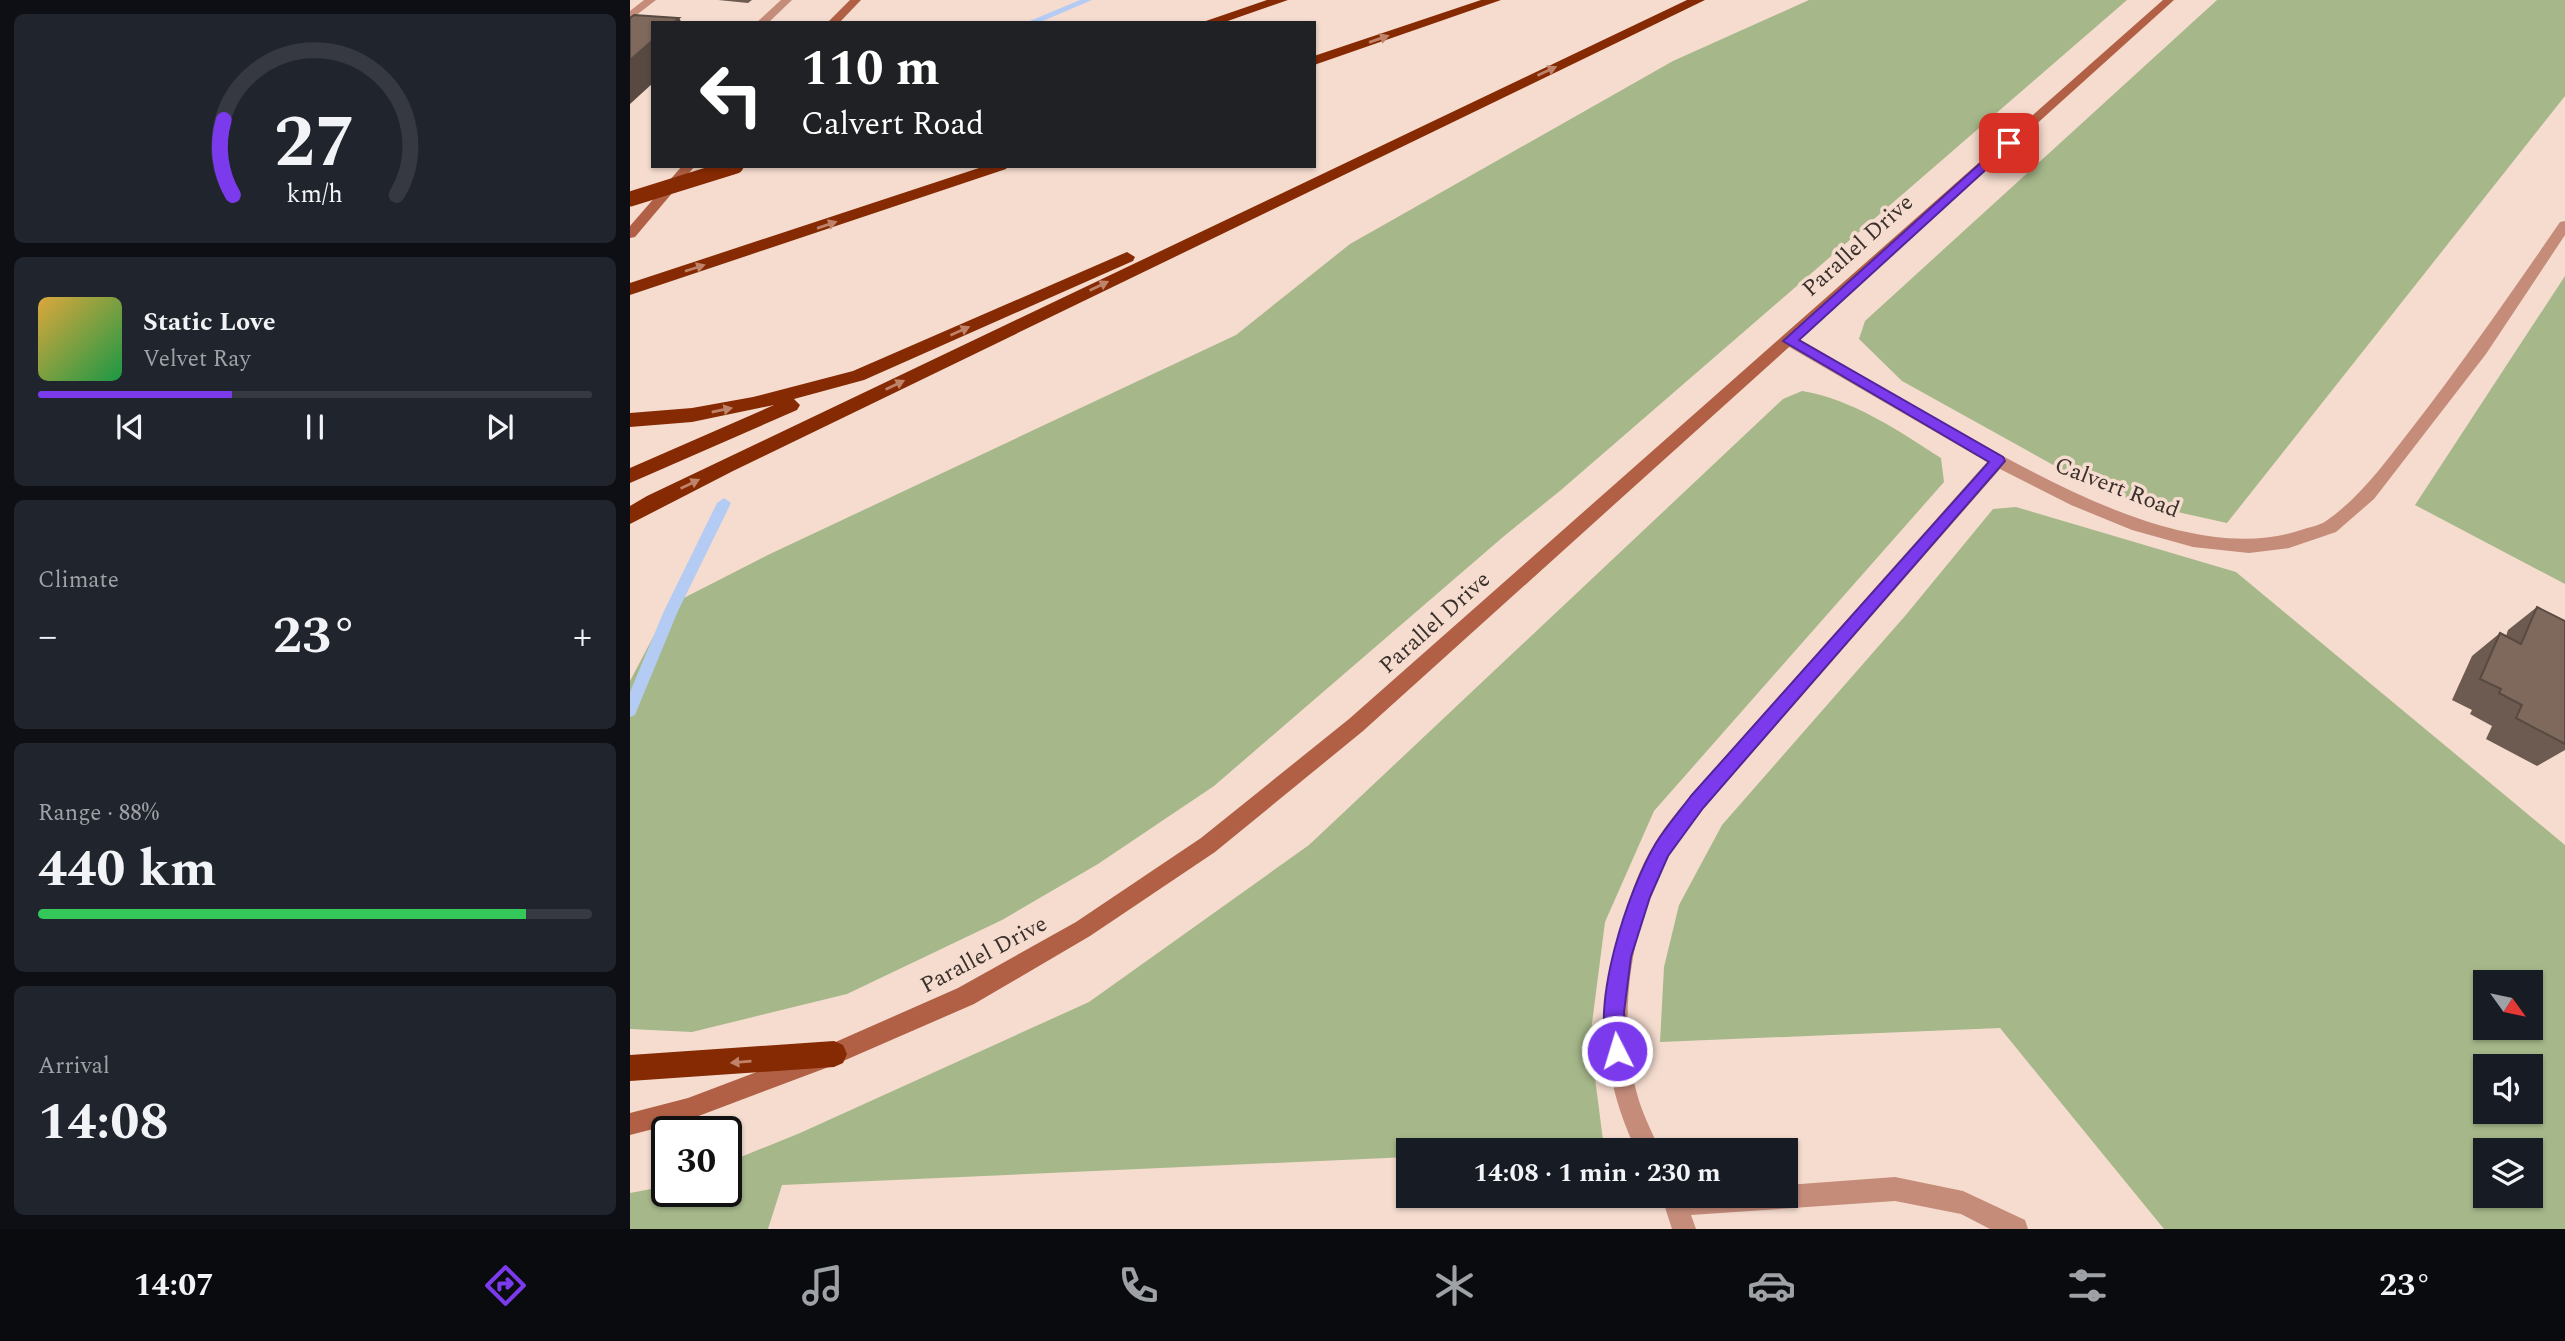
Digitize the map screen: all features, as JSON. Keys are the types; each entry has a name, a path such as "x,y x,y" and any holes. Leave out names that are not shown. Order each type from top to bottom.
{"highway":[{"path":"1213,21 1281,0"},
{"path":"1316,60 1494,0"},
{"path":"630,516 654,501 1698,0"},
{"path":"630,476 1485,100"},
{"path":"630,199 730,168"},
{"path":"630,289 995,168"},
{"path":"630,420 692,415 753,404 858,376"},
{"path":"630,1068 834,1054"}],"street":[{"path":"630,17 651,0"},
{"path":"763,21 787,0"},
{"path":"834,21 856,0"},
{"name":"Parallel Drive","path":"630,1124 688,1109 834,1054 967,996 1083,929 1208,845 1356,725 1790,341 2169,0"},
{"path":"630,234 687,168"},
{"name":"Calvert Road","path":"1790,341 1998,461 2077,501 2138,525 2193,540 2249,546 2289,541 2330,527 2368,495 2481,350 2565,225"},
{"path":"1642,1138 1619,1070 1614,1012 1621,957 1641,896 1662,850 1697,802 1998,461"},
{"path":"1798,1194 1895,1189 1963,1203 2016,1229"},
{"path":"1678,1208 1684,1229"}],"green space":[{"path":"1809,0 2127,0 1214,786 1098,864 1002,920 847,994 692,1032 630,1029 630,681 670,605 772,553 1236,335 1350,244 1673,61"},
{"path":"2217,0 2565,0 2565,96 2227,523 2146,505 2082,481 1902,381 1859,339 1865,321"},
{"path":"2565,276 2565,584 2415,505"},
{"path":"1802,391 1821,395 1892,427 1941,458 1944,482 1654,811 1605,922 1590,1039 1603,1138 1396,1138 1396,1158 782,1185 768,1229 630,1229 630,1193 651,1189 651,1207 742,1207 742,1157 800,1133 1089,1002 1309,845 1783,399"},
{"path":"2016,507 2236,572 2565,845 2565,1229 2164,1229 2000,1028 1660,1042 1664,967 1679,905 1722,825 1905,616 1993,509"}],"building":[{"path":"634,15 679,18 675,21 651,21 651,42 630,60 630,18"},
{"path":"2537,607 2565,621 2565,744 2516,718 2522,705 2499,693 2501,689 2480,679 2500,633 2521,644"}],"waterway":[{"path":"1034,21 1088,0"},
{"path":"630,710 671,611 724,503"}],"route":[{"path":"1617,1051 1614,1012 1621,957 1641,896 1662,850 1697,802 1998,461 1790,341 2009,143"}]}
